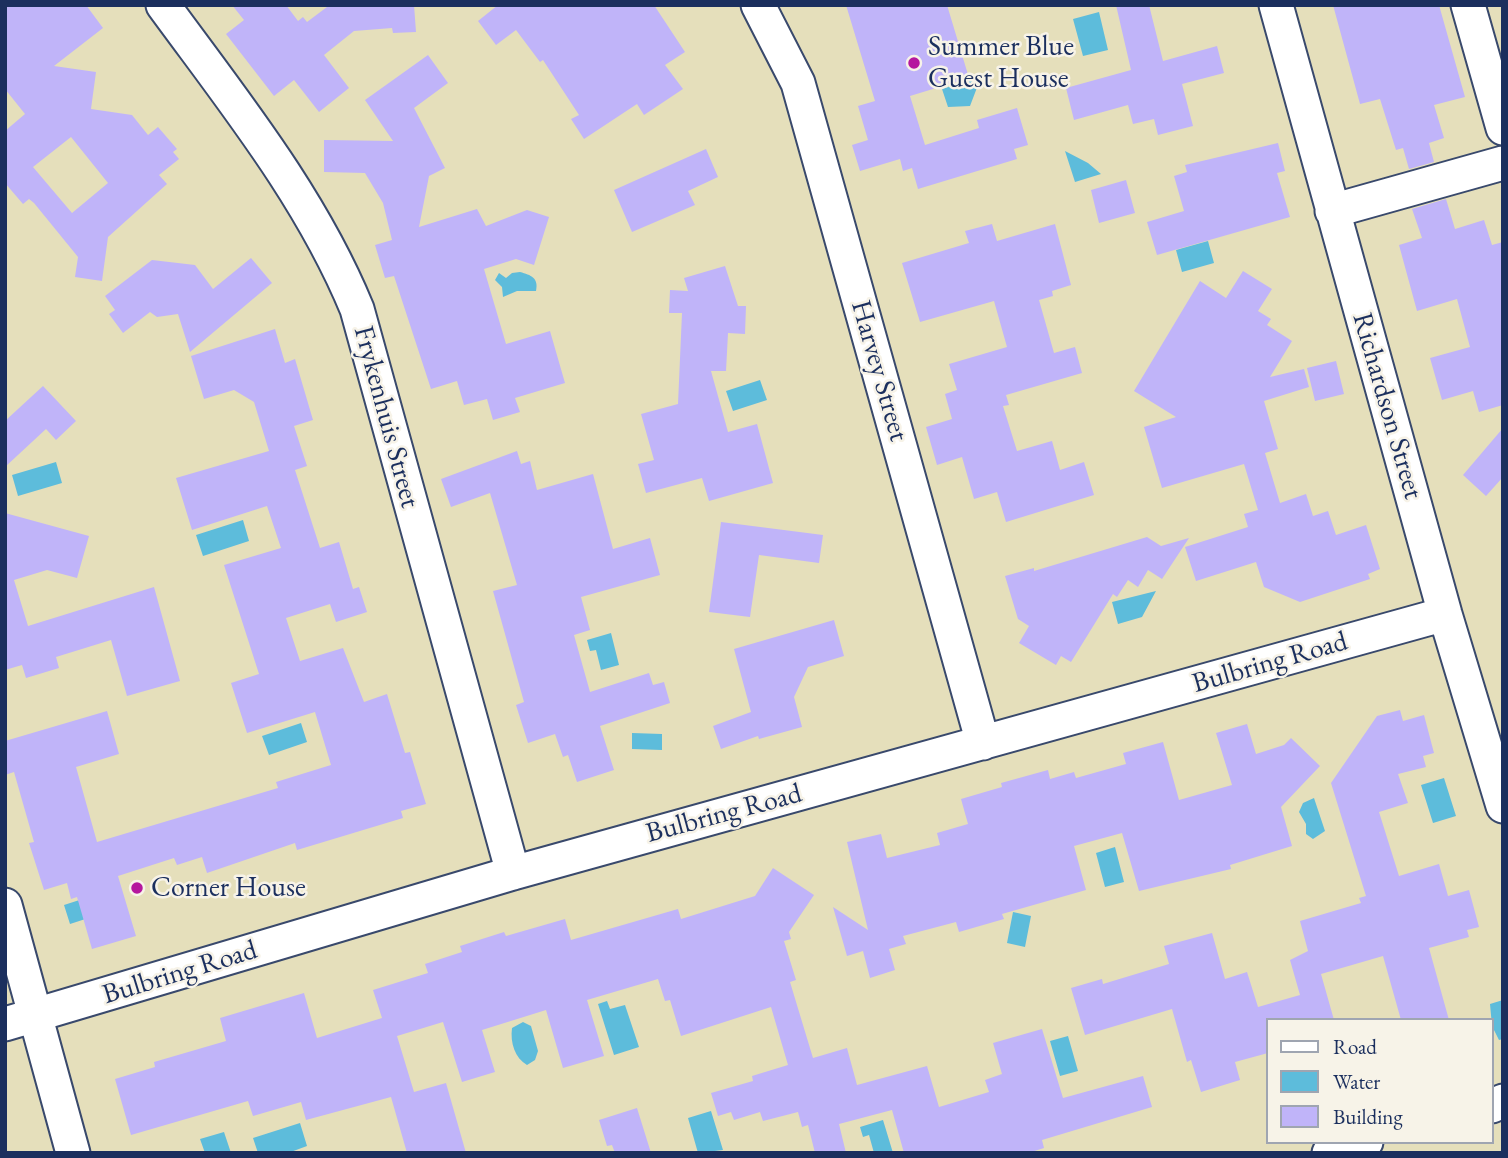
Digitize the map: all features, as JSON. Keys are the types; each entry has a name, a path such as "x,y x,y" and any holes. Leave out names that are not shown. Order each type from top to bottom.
{"street":[{"name":"Frykenhuis Street","path":"163,5 302,199 335,257 352,299 513,873"},
{"name":"Harvey Street","path":"758,5 798,83 983,743"},
{"name":"Richardson Street","path":"1276,5 1445,614 1503,806"},
{"path":"1468,5 1503,128"},
{"path":"1332,211 1503,163"},
{"name":"Bulbring Road","path":"5,1024 513,873 1445,614"},
{"path":"5,905 73,1153"},
{"path":"1329,1153 1359,1144"}],"water":[{"path":"1099,12 1108,50 1083,56 1073,19"},
{"path":"971,80 978,85 970,106 948,107 942,89"},
{"path":"1065,151 1088,163 1101,174 1075,182"},
{"path":"1208,241 1214,263 1182,272 1176,250"},
{"path":"520,272 533,278 536,291 517,291 503,297 502,287 495,280 499,273 506,278 512,273"},
{"path":"760,380 767,400 733,411 726,391"},
{"path":"56,462 62,483 18,496 12,475"},
{"path":"243,520 249,541 203,556 196,535"},
{"path":"1156,591 1142,617 1118,624 1112,602"},
{"path":"611,633 619,665 601,670 596,650 590,651 587,640"},
{"path":"301,723 307,742 269,755 262,736"},
{"path":"632,733 662,734 662,750 632,749"},
{"path":"1444,778 1456,816 1433,823 1421,785"},
{"path":"1314,798 1325,831 1313,839 1306,834 1306,824 1299,812 1303,803"},
{"path":"1115,847 1124,882 1105,887 1096,853"},
{"path":"98,894 104,913 70,924 64,905"},
{"path":"1013,912 1031,916 1025,947 1007,943"},
{"path":"1503,1000 1503,1039 1499,1040 1494,1030 1490,1004"},
{"path":"607,1001 610,1009 625,1005 639,1047 614,1055 598,1004"},
{"path":"523,1022 531,1026 538,1051 535,1060 527,1065 516,1054 512,1039 512,1028"},
{"path":"1068,1036 1078,1071 1060,1076 1050,1041"},
{"path":"711,1111 723,1150 698,1153 688,1118"},
{"path":"883,1120 893,1153 874,1153 869,1135 863,1137 860,1127"},
{"path":"300,1123 307,1146 288,1153 258,1153 253,1138"},
{"path":"224,1132 231,1153 205,1153 200,1139"}],"building":[{"path":"5,5 86,5 103,28 54,66 96,72 91,109 132,115 148,135 158,127 177,149 173,152 179,159 159,175 167,184 108,237 102,281 75,277 78,257 34,203 29,199 23,204 5,183 5,131 25,114 5,89","holes":["71,137 108,183 72,213 33,167"]},
{"path":"232,5 286,5 298,21 303,17 307,22 327,7 414,5 416,32 393,33 392,28 354,31 324,55 349,88 319,112 294,80 274,96 226,34 244,20"},
{"path":"498,5 654,5 685,52 665,65 683,89 644,115 637,104 584,139 571,119 579,115 543,60 540,62 516,30 496,45 478,21"},
{"path":"846,5 947,5 969,78 910,96 925,145 979,128 977,120 1017,108 1028,145 1014,149 1017,159 918,189 912,168 903,171 900,159 860,171 852,145 868,140 858,106 875,101"},
{"path":"1116,5 1149,5 1163,61 1217,46 1224,73 1182,84 1193,126 1158,135 1154,119 1133,124 1128,105 1074,120 1066,88 1131,70"},
{"path":"1333,5 1439,5 1465,97 1434,105 1444,138 1429,143 1434,162 1409,169 1403,148 1396,150 1380,99 1360,104"},
{"path":"428,55 448,83 414,108 445,168 429,176 419,227 477,209 486,226 527,210 549,217 534,265 516,259 484,269 506,344 550,331 565,383 515,398 520,412 493,420 487,399 464,405 457,381 431,389 394,276 385,278 375,245 392,240 383,203 365,173 324,172 324,140 393,141 365,100"},
{"path":"1278,143 1285,171 1277,173 1290,217 1157,255 1147,222 1184,211 1174,176 1187,172 1185,165"},
{"path":"706,149 718,177 688,191 695,205 632,232 614,190"},
{"path":"1126,180 1135,213 1099,223 1091,190"},
{"path":"1446,199 1455,229 1484,220 1492,245 1503,242 1503,405 1479,412 1473,391 1442,400 1430,358 1470,347 1457,299 1417,311 1399,245 1422,238 1412,209"},
{"path":"992,224 997,241 1055,224 1071,285 1052,291 1053,296 1039,300 1054,353 1075,347 1082,373 1006,395 1009,405 1003,406 1017,451 1052,441 1060,470 1084,462 1094,495 1006,522 997,492 974,499 962,457 937,465 926,427 952,419 945,394 957,390 949,364 1007,347 994,301 920,322 902,263 969,243 965,231"},
{"path":"251,258 272,283 190,352 178,314 157,317 150,312 123,333 109,314 115,310 105,296 152,260 195,265 213,289"},
{"path":"725,266 738,306 746,306 745,334 728,333 726,371 711,371 728,432 757,424 773,483 709,501 702,478 646,493 638,464 654,460 641,414 678,404 682,313 669,313 670,290 688,291 684,278"},
{"path":"1243,271 1272,289 1258,311 1271,319 1267,325 1292,341 1270,377 1304,369 1309,387 1264,401 1278,449 1265,453 1280,503 1306,494 1313,516 1328,511 1336,535 1366,525 1380,569 1368,574 1370,579 1300,602 1264,587 1256,562 1196,581 1185,547 1248,527 1244,514 1258,510 1244,464 1162,488 1144,427 1176,417 1134,391 1200,281 1226,298"},
{"path":"275,329 285,363 295,359 313,420 294,426 307,466 295,470 320,548 339,542 353,589 359,587 367,612 336,622 330,604 286,618 300,661 343,648 364,702 387,694 405,753 410,752 426,804 401,811 403,818 297,850 295,843 207,873 202,857 177,865 174,858 118,876 136,936 92,949 77,897 71,899 67,883 44,890 29,843 34,842 14,772 5,775 5,741 107,711 119,754 76,767 97,842 278,788 276,782 331,765 315,712 247,733 231,683 259,674 224,565 281,548 267,506 192,530 176,478 269,451 254,402 234,390 204,399 191,356"},
{"path":"1336,361 1344,394 1315,401 1307,368"},
{"path":"43,386 76,421 56,440 46,429 5,467 5,421"},
{"path":"1503,428 1503,477 1486,496 1463,475"},
{"path":"517,451 521,464 530,461 537,490 593,474 613,549 650,538 660,575 581,597 590,630 574,635 590,692 649,673 653,685 664,682 670,703 600,726 614,770 577,782 568,755 563,757 555,734 528,743 516,705 524,702 493,591 517,585 490,493 451,507 441,479"},
{"path":"5,513 89,536 77,578 47,570 14,580 28,626 154,587 180,681 127,696 111,640 56,657 59,668 26,678 22,665 5,670"},
{"path":"721,522 823,535 819,563 759,555 750,617 709,612"},
{"path":"1147,537 1161,546 1189,538 1162,579 1148,570 1138,587 1128,580 1117,597 1113,594 1071,662 1061,656 1056,665 1019,643 1029,626 1018,619 1005,576 1034,568 1034,571"},
{"path":"834,620 844,656 808,667 794,697 802,727 759,739 758,736 721,749 713,726 751,712 734,649"},
{"path":"1400,710 1403,721 1424,715 1434,753 1423,756 1426,767 1398,774 1408,803 1379,812 1399,876 1439,864 1448,896 1469,890 1479,927 1467,930 1469,937 1429,948 1448,1018 1400,1018 1383,956 1321,974 1333,1018 1266,1018 1266,1054 1235,1062 1240,1080 1201,1092 1191,1060 1187,1062 1172,1009 1085,1035 1071,988 1102,979 1103,984 1169,964 1164,946 1212,933 1225,979 1247,972 1258,1007 1300,995 1290,960 1308,951 1300,921 1361,903 1359,898 1366,896 1331,783 1377,716"},
{"path":"1247,724 1256,754 1284,745 1291,738 1320,766 1281,807 1292,846 1230,865 1231,869 1139,891 1122,833 1074,846 1086,890 1002,914 1004,919 959,932 956,922 903,936 906,944 889,949 895,970 870,978 863,951 847,956 833,907 868,930 847,842 881,834 887,858 940,845 937,833 968,824 961,799 1002,787 1001,783 1048,770 1050,779 1074,772 1076,778 1126,764 1123,753 1163,742 1179,800 1232,785 1216,733"},
{"path":"773,868 814,895 789,932 791,939 784,941 796,980 790,982 813,1058 847,1048 857,1085 927,1066 939,1107 989,1092 985,1080 1002,1074 993,1043 1042,1029 1063,1098 1143,1076 1152,1107 1042,1140 1044,1148 1028,1153 904,1153 892,1110 839,1124 846,1153 815,1153 808,1125 802,1127 798,1112 763,1121 760,1112 734,1120 731,1112 718,1116 711,1093 753,1081 752,1076 788,1065 771,1007 681,1036 670,1000 665,1001 658,979 587,1000 604,1056 563,1068 546,1010 482,1030 495,1072 462,1082 443,1022 397,1036 414,1092 446,1083 466,1153 407,1153 391,1097 306,1120 301,1102 253,1116 248,1101 131,1135 115,1079 155,1067 154,1062 226,1041 220,1018 304,993 317,1038 382,1018 373,990 428,973 425,964 462,952 460,946 504,932 506,936 565,919 571,940 678,909 681,919 755,896"},
{"path":"637,1108 651,1153 615,1153 612,1145 607,1146 599,1120"}],"place":[{"name":"Summer Blue Guest House","path":"914,63"},
{"name":"Corner House","path":"137,888"}]}
